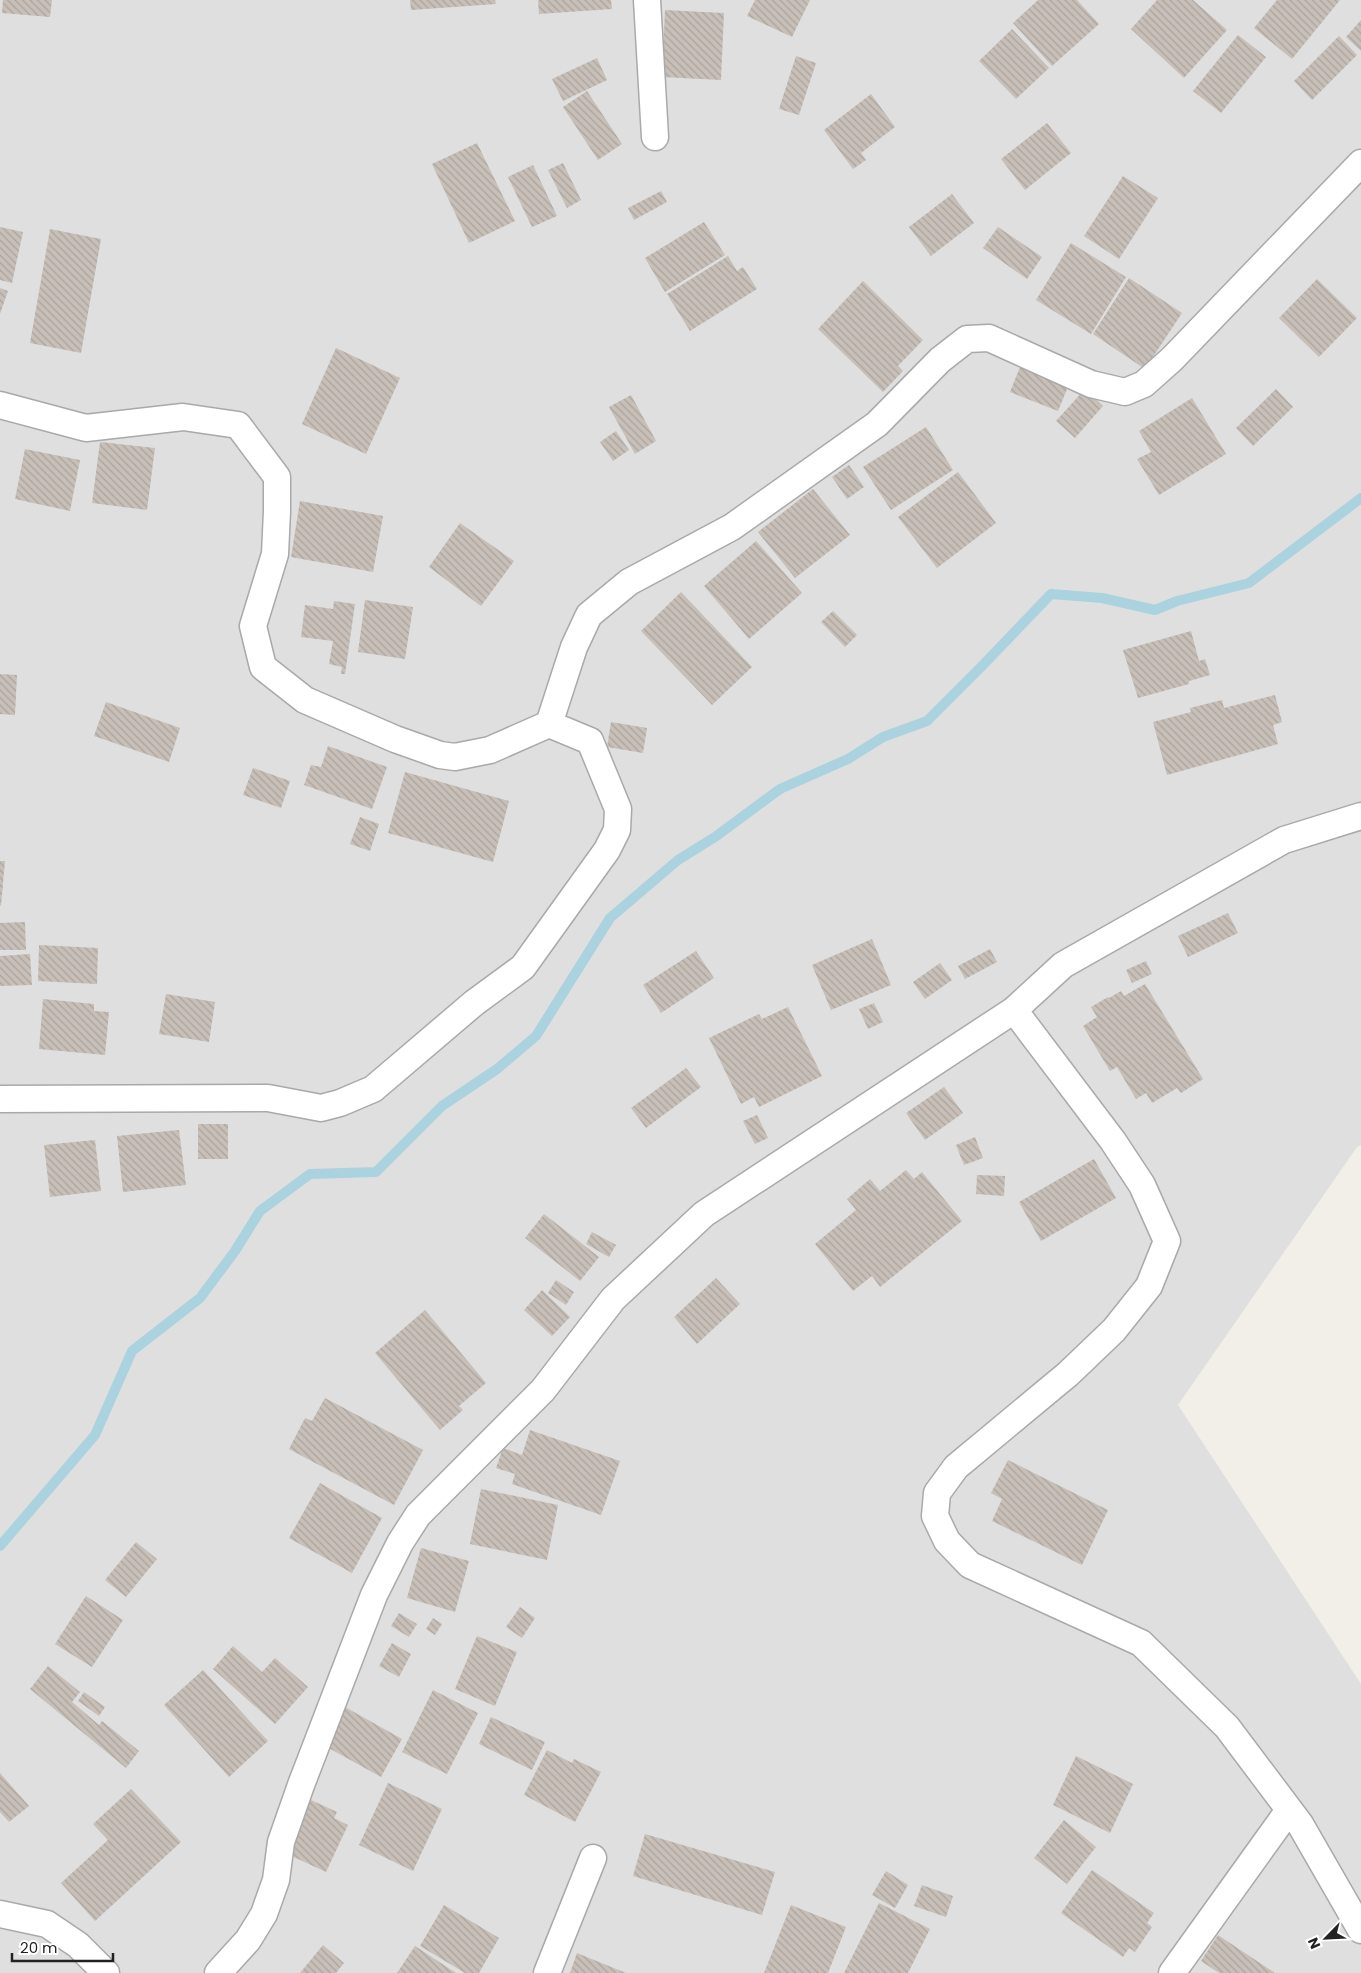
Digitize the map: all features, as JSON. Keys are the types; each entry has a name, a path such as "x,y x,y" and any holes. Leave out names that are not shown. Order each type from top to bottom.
{"street":[{"path":"647,0 656,137"},
{"path":"549,724 574,647 589,615 629,582 732,527 877,424 940,360 967,339 989,338 1091,384 1125,392 1144,384 1172,359 1361,163"},
{"path":"0,405 86,428 183,417 238,425 277,477 275,554 253,626 263,667 305,700 440,755 455,757 490,750 549,724 590,741 618,808 617,830 607,850 523,967 474,1003 372,1089 340,1103 321,1108 268,1098 0,1099"},
{"path":"218,1973 248,1940 264,1914 276,1880 281,1842 300,1785 374,1595 400,1543 418,1515 543,1390 613,1299 704,1214 1014,1010 1063,965 1284,840 1361,816"},
{"path":"1014,1010 1113,1141 1142,1185 1167,1241 1149,1286 1114,1330 1068,1374 956,1467 937,1494 934,1516 947,1541 970,1565 1141,1643 1227,1727 1300,1824 1361,1930"},
{"path":"1172,1973 1289,1810"},
{"path":"547,1973 593,1858"},
{"path":"0,1914 46,1924 78,1945 106,1973"}],"shaded area":[{"path":"0,0 1361,0 1361,1145 1357,1147 1178,1405 1361,1684 1361,1973 0,1973"}],"building":[{"path":"3,0 52,0 50,17 2,13"},
{"path":"410,0 495,0 496,4 411,10"},
{"path":"538,0 611,0 612,9 539,14"},
{"path":"755,0 810,0 792,37 747,16"},
{"path":"1038,0 1077,0 1099,24 1052,66 1013,23"},
{"path":"1157,0 1193,0 1227,30 1184,78 1131,29"},
{"path":"1277,0 1340,0 1292,59 1254,28"},
{"path":"665,10 724,13 721,80 662,77"},
{"path":"1361,20 1361,51 1346,37"},
{"path":"1012,29 1049,68 1016,99 979,61"},
{"path":"1238,35 1266,57 1221,113 1193,91"},
{"path":"1339,36 1357,55 1312,100 1294,81"},
{"path":"796,56 816,63 799,115 779,109"},
{"path":"597,58 607,80 563,101 552,79"},
{"path":"587,91 622,144 598,160 563,107"},
{"path":"871,94 895,127 861,153 866,160 853,169 824,130"},
{"path":"1047,123 1071,153 1025,190 1001,159"},
{"path":"477,143 515,221 469,243 432,164"},
{"path":"563,163 581,200 567,208 548,170"},
{"path":"533,165 557,216 532,227 508,177"},
{"path":"1123,176 1158,198 1119,259 1084,236"},
{"path":"661,191 667,202 634,220 628,208"},
{"path":"952,194 974,223 931,256 909,227"},
{"path":"704,222 725,255 665,292 645,258"},
{"path":"0,227 23,232 12,283 0,280"},
{"path":"998,227 1042,257 1027,279 983,248"},
{"path":"50,229 101,239 81,353 30,343"},
{"path":"1071,243 1126,277 1091,334 1036,300"},
{"path":"728,256 737,271 743,267 757,289 690,331 667,294"},
{"path":"1129,278 1182,313 1145,369 1093,334"},
{"path":"1317,279 1357,318 1319,357 1279,318"},
{"path":"863,281 923,340 898,366 903,371 883,392 818,329"},
{"path":"0,288 8,291 0,314"},
{"path":"336,348 400,378 366,454 302,424"},
{"path":"1022,362 1070,382 1058,411 1010,392"},
{"path":"1085,389 1103,406 1075,438 1056,421"},
{"path":"1276,389 1293,407 1253,446 1236,428"},
{"path":"631,395 656,441 635,454 609,407"},
{"path":"1192,398 1226,454 1159,495 1137,459 1151,452 1139,431"},
{"path":"926,427 953,470 891,510 863,467"},
{"path":"616,431 629,450 613,461 600,442"},
{"path":"100,442 155,448 147,510 92,503"},
{"path":"25,449 80,460 70,511 15,499"},
{"path":"849,465 864,487 847,499 832,477"},
{"path":"958,472 996,523 937,568 898,517"},
{"path":"813,489 850,535 795,578 758,532"},
{"path":"300,501 383,516 373,572 291,557"},
{"path":"460,523 514,561 481,606 429,567"},
{"path":"756,541 802,593 749,639 704,586"},
{"path":"681,592 752,667 712,705 641,631"},
{"path":"365,600 413,607 405,659 358,652"},
{"path":"334,601 355,604 345,674 341,674 342,667 329,664 333,641 301,637 305,605 333,609"},
{"path":"833,611 857,635 845,647 821,622"},
{"path":"1191,631 1199,661 1205,659 1210,675 1189,681 1189,684 1138,698 1123,650"},
{"path":"0,674 17,675 15,715 0,714"},
{"path":"1275,695 1282,722 1273,725 1278,744 1167,775 1153,722 1191,712 1190,708 1222,700 1224,708"},
{"path":"106,702 180,728 169,762 94,736"},
{"path":"611,722 647,728 643,753 607,747"},
{"path":"328,746 387,767 372,809 304,785 311,765 321,767"},
{"path":"253,768 290,781 281,808 243,795"},
{"path":"405,772 509,801 493,862 388,833"},
{"path":"360,817 379,824 370,851 350,844"},
{"path":"0,861 5,861 1,906 0,905"},
{"path":"1228,913 1238,933 1188,957 1178,936"},
{"path":"25,922 26,950 0,950 0,923"},
{"path":"872,939 891,985 831,1010 812,965"},
{"path":"39,945 98,948 97,984 38,981"},
{"path":"990,949 997,962 965,979 958,966"},
{"path":"696,951 714,978 661,1013 643,985"},
{"path":"30,954 32,985 0,986 0,956"},
{"path":"1146,961 1152,974 1132,983 1126,970"},
{"path":"940,963 952,980 925,999 913,982"},
{"path":"1145,984 1203,1079 1181,1093 1177,1088 1152,1103 1146,1093 1136,1099 1117,1067 1110,1071 1083,1026 1097,1017 1091,1007 1121,991 1124,996"},
{"path":"166,994 215,1002 209,1042 159,1034"},
{"path":"43,999 94,1004 94,1011 109,1012 105,1055 39,1049"},
{"path":"874,1003 883,1022 868,1029 859,1009"},
{"path":"788,1007 822,1076 759,1107 754,1097 741,1104 709,1038 759,1014 762,1019"},
{"path":"686,1068 701,1087 646,1128 631,1108"},
{"path":"944,1087 963,1113 925,1140 906,1113"},
{"path":"757,1115 768,1138 755,1144 743,1121"},
{"path":"198,1124 228,1124 228,1159 198,1159"},
{"path":"179,1130 186,1185 123,1192 117,1136"},
{"path":"975,1137 983,1158 964,1165 956,1145"},
{"path":"95,1140 101,1191 50,1197 44,1145"},
{"path":"1094,1159 1116,1198 1041,1241 1019,1202"},
{"path":"906,1170 914,1179 922,1172 962,1221 880,1287 872,1276 853,1291 815,1244 856,1210 847,1199 870,1179 880,1191"},
{"path":"977,1175 1005,1176 1004,1196 976,1194"},
{"path":"544,1214 599,1257 580,1281 525,1238"},
{"path":"592,1232 616,1245 609,1257 586,1244"},
{"path":"716,1278 740,1304 697,1344 674,1317"},
{"path":"556,1280 574,1292 566,1305 548,1293"},
{"path":"542,1290 570,1317 552,1336 524,1310"},
{"path":"425,1310 486,1383 459,1406 463,1410 440,1430 375,1353"},
{"path":"325,1398 423,1450 394,1505 289,1449 305,1418 312,1421"},
{"path":"530,1430 620,1461 601,1515 512,1484 515,1474 496,1468 503,1448 522,1455"},
{"path":"1008,1460 1108,1510 1082,1565 992,1521 1002,1499 991,1493"},
{"path":"320,1483 382,1518 352,1573 289,1538"},
{"path":"481,1489 558,1505 547,1560 470,1544"},
{"path":"136,1542 157,1559 126,1597 105,1580"},
{"path":"421,1548 469,1561 455,1612 407,1598"},
{"path":"86,1596 123,1620 92,1667 55,1644"},
{"path":"520,1607 535,1618 522,1638 506,1627"},
{"path":"399,1613 417,1624 409,1637 391,1626"},
{"path":"433,1618 442,1624 435,1635 426,1629"},
{"path":"477,1636 517,1652 495,1706 455,1689"},
{"path":"392,1643 411,1654 399,1677 379,1666"},
{"path":"233,1646 262,1672 275,1658 308,1687 275,1724 213,1669"},
{"path":"48,1666 80,1692 72,1702 99,1725 102,1721 139,1751 126,1768 30,1689"},
{"path":"203,1670 268,1741 229,1777 164,1705"},
{"path":"433,1690 478,1713 447,1774 402,1752"},
{"path":"84,1692 105,1707 99,1716 78,1701"},
{"path":"345,1707 402,1739 381,1777 325,1746"},
{"path":"491,1717 545,1742 532,1770 479,1744"},
{"path":"547,1750 572,1763 574,1759 601,1772 575,1822 524,1795"},
{"path":"1076,1756 1133,1784 1110,1833 1053,1805"},
{"path":"0,1773 29,1806 9,1822 0,1812"},
{"path":"388,1783 442,1809 413,1871 359,1845"},
{"path":"131,1789 181,1842 95,1921 61,1883 108,1840 93,1824"},
{"path":"309,1799 337,1812 334,1818 348,1825 326,1872 285,1853"},
{"path":"1064,1820 1096,1847 1067,1884 1034,1858"},
{"path":"645,1834 775,1872 762,1915 633,1876"},
{"path":"1092,1870 1154,1913 1147,1923 1152,1927 1135,1952 1129,1948 1123,1957 1061,1913"},
{"path":"886,1871 908,1885 895,1908 872,1895"},
{"path":"922,1885 953,1896 946,1917 914,1906"},
{"path":"879,1903 930,1929 908,1973 844,1973"},
{"path":"444,1905 499,1938 479,1973 465,1973 420,1946"},
{"path":"791,1905 846,1927 828,1973 764,1973"},
{"path":"1218,1935 1275,1973 1219,1973 1201,1961"},
{"path":"323,1945 344,1963 336,1973 300,1973"},
{"path":"415,1946 456,1973 397,1973"},
{"path":"577,1953 626,1973 570,1973"}],"waterway":[{"path":"0,1546 95,1435 132,1351 200,1298 235,1251 260,1211 310,1174 376,1172 442,1106 497,1069 536,1036 610,918 678,860 715,837 780,789 848,759 883,737 927,721 1051,594 1102,598 1155,610 1177,601 1249,583 1361,498"}]}
